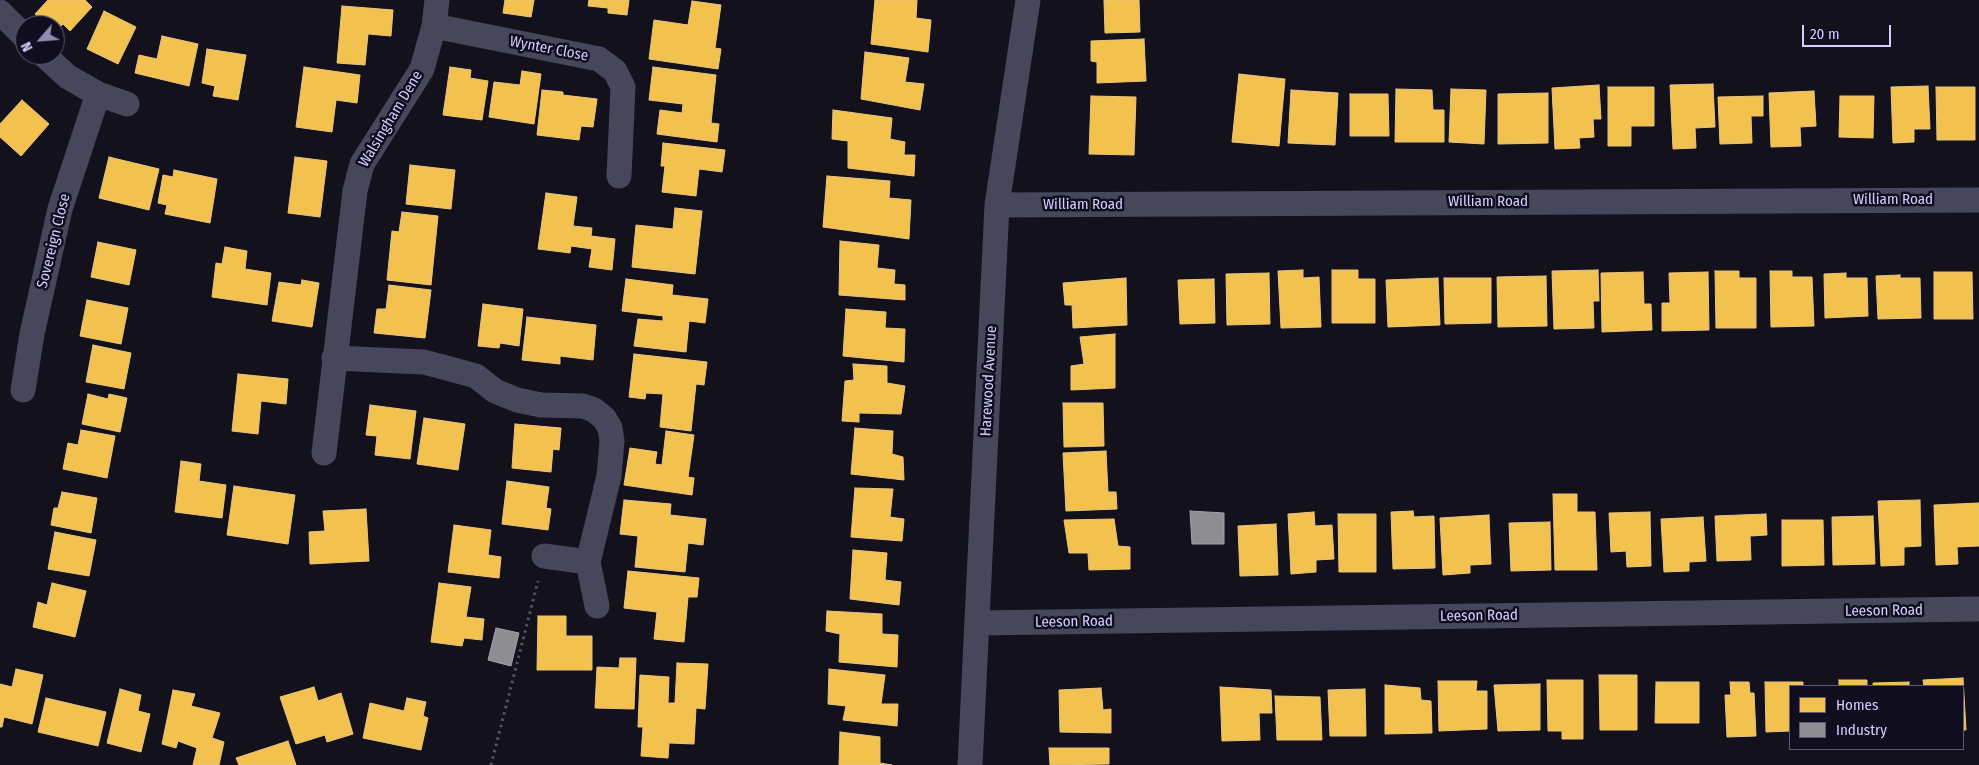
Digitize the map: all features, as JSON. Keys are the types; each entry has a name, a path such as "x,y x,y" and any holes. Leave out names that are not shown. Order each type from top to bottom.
{"street":[{"name":"Walsingham Dene","path":"324,453 355,191 362,164 422,69 434,26 437,0"},
{"name":"Harewood Avenue","path":"970,765 997,205 1028,0"},
{"path":"0,12 15,27"},
{"name":"Wynter Close","path":"434,26 599,59 615,71 623,87 619,176"},
{"path":"54,65 68,78 98,94 127,104"},
{"name":"Sovereign Close","path":"23,390 32,334 60,210 98,94"},
{"name":"William Road","path":"997,205 1979,200"},
{"path":"334,358 424,362 476,376 496,391 517,400 541,406 583,406 599,414 610,428 612,441 608,476 588,562 597,606"},
{"path":"544,556 588,562"},
{"name":"Leeson Road","path":"978,623 1979,609"}],"path":[{"path":"491,765 544,556"}],"building: Homes":[{"path":"48,0 85,0 92,7 70,31 65,26 65,15 35,14"},
{"path":"505,0 534,0 531,17 503,13"},
{"path":"589,0 629,0 627,15 608,13 608,8 588,6"},
{"path":"875,0 917,0 916,18 931,20 928,52 871,44"},
{"path":"1104,0 1139,0 1140,32 1105,33"},
{"path":"692,1 721,5 715,48 721,49 718,69 649,59 654,20 688,25"},
{"path":"342,6 393,10 391,36 368,34 365,65 337,63"},
{"path":"104,11 136,27 118,64 87,49"},
{"path":"162,36 198,44 189,86 135,73 139,55 157,59"},
{"path":"1144,39 1146,81 1097,83 1097,62 1091,61 1091,41"},
{"path":"207,49 246,55 238,100 213,96 215,86 202,83"},
{"path":"865,52 909,58 905,82 924,84 920,110 861,99"},
{"path":"304,67 360,75 357,103 336,100 332,132 296,127"},
{"path":"450,67 471,70 470,78 488,81 482,120 443,115"},
{"path":"653,67 716,75 711,123 719,124 717,142 657,134 660,110 682,113 683,104 649,100"},
{"path":"522,71 541,74 534,124 489,117 494,82 520,85"},
{"path":"1239,74 1285,79 1279,146 1232,142"},
{"path":"1713,84 1715,127 1695,128 1696,148 1673,149 1670,85"},
{"path":"1599,85 1601,119 1593,119 1594,137 1579,138 1580,148 1555,149 1552,88"},
{"path":"1928,86 1930,129 1914,129 1914,142 1893,143 1891,87"},
{"path":"1608,87 1654,87 1654,126 1631,126 1631,146 1608,146"},
{"path":"1936,87 1975,87 1975,140 1937,140"},
{"path":"1396,89 1432,90 1433,110 1444,110 1444,142 1395,142"},
{"path":"1451,89 1486,90 1484,144 1449,142"},
{"path":"542,90 563,92 563,95 597,99 593,127 581,126 579,140 537,135"},
{"path":"1291,90 1338,93 1335,145 1288,143"},
{"path":"1814,91 1816,126 1800,127 1801,146 1771,147 1769,93"},
{"path":"1548,93 1548,143 1498,144 1498,94"},
{"path":"1350,94 1388,94 1389,136 1350,136"},
{"path":"1091,96 1136,97 1134,155 1089,154"},
{"path":"1763,96 1763,116 1751,116 1752,143 1720,144 1718,97"},
{"path":"1840,96 1874,96 1873,138 1839,137"},
{"path":"22,100 49,124 21,156 0,137 0,124"},
{"path":"833,110 892,118 890,139 905,142 904,155 915,155 914,176 848,168 848,141 832,139"},
{"path":"663,143 725,150 722,172 699,169 696,196 662,192 665,166 661,166"},
{"path":"109,157 159,169 149,210 99,198"},
{"path":"295,157 327,161 320,217 288,213"},
{"path":"410,165 455,170 451,209 406,204"},
{"path":"174,170 217,179 210,223 165,214 167,205 158,203 163,175 173,177"},
{"path":"827,176 890,181 889,198 911,200 909,239 823,227"},
{"path":"546,193 577,197 573,226 592,228 591,236 615,239 612,270 589,267 592,249 571,246 570,253 538,249"},
{"path":"675,208 702,211 695,274 632,267 636,225 673,229"},
{"path":"402,212 438,216 431,285 387,280 392,231 399,232"},
{"path":"840,241 879,245 877,268 895,270 894,284 905,285 905,300 839,295"},
{"path":"98,242 136,250 129,285 91,277"},
{"path":"225,247 247,251 245,269 271,273 267,305 212,297 216,263 222,264"},
{"path":"1303,270 1303,278 1319,277 1321,327 1281,328 1278,271"},
{"path":"1332,270 1358,270 1358,279 1375,279 1375,323 1332,323"},
{"path":"1598,270 1599,301 1593,301 1594,328 1554,329 1552,271"},
{"path":"1715,271 1739,271 1739,278 1756,278 1756,328 1716,328"},
{"path":"1770,271 1792,271 1792,277 1812,277 1814,326 1771,327"},
{"path":"1643,272 1644,304 1651,304 1652,330 1602,332 1601,273"},
{"path":"1708,272 1709,330 1662,331 1662,303 1670,303 1669,273"},
{"path":"1934,272 1972,272 1973,319 1934,319"},
{"path":"1269,273 1270,324 1227,325 1226,274"},
{"path":"1846,273 1846,278 1867,278 1868,316 1825,318 1824,274"},
{"path":"1900,275 1900,278 1920,278 1921,318 1878,319 1876,276"},
{"path":"1546,276 1547,326 1498,327 1497,277"},
{"path":"1126,278 1127,325 1073,328 1072,305 1065,305 1063,283"},
{"path":"1438,278 1440,325 1388,327 1386,280"},
{"path":"1444,278 1491,278 1491,323 1445,324"},
{"path":"626,279 673,285 672,295 708,299 705,323 689,321 686,352 634,346 638,319 663,321 663,316 622,311"},
{"path":"1214,279 1215,323 1180,324 1178,280"},
{"path":"302,280 319,283 312,327 272,321 279,282 301,285"},
{"path":"389,285 431,290 425,338 374,333 377,309 386,309"},
{"path":"87,300 128,308 121,344 80,336"},
{"path":"483,304 523,309 519,346 500,343 499,348 478,346"},
{"path":"846,309 886,312 885,328 905,329 904,362 843,356"},
{"path":"527,317 596,325 593,360 560,356 560,364 522,360"},
{"path":"1115,334 1115,388 1071,390 1071,366 1084,364 1080,337"},
{"path":"93,345 131,353 124,389 86,382"},
{"path":"634,354 707,362 704,385 696,384 691,431 660,427 663,394 646,393 645,399 629,397"},
{"path":"853,364 887,366 887,383 905,386 901,414 859,413 859,422 842,421 845,381 854,380"},
{"path":"238,374 288,379 286,404 261,401 258,434 232,431"},
{"path":"88,394 108,399 109,394 127,398 120,432 82,424"},
{"path":"1063,403 1103,403 1104,446 1064,447"},
{"path":"370,405 416,411 410,459 375,455 377,436 366,435"},
{"path":"424,418 465,424 458,470 417,464"},
{"path":"515,424 561,428 559,450 553,449 551,472 512,468"},
{"path":"855,428 893,431 892,454 903,457 904,480 851,474"},
{"path":"81,430 115,436 107,478 63,469 68,443 78,445"},
{"path":"666,431 694,435 688,477 694,478 692,495 624,485 630,448 657,452 655,464 662,465"},
{"path":"1106,451 1108,492 1116,492 1117,509 1066,511 1063,453"},
{"path":"181,461 201,464 199,481 226,485 222,518 175,512"},
{"path":"507,481 549,487 546,508 551,509 548,530 502,524"},
{"path":"234,486 295,495 288,544 227,535"},
{"path":"855,488 893,489 890,517 904,519 902,541 851,537"},
{"path":"62,492 97,498 91,533 51,525 54,508 58,508"},
{"path":"1553,494 1577,494 1577,512 1595,512 1597,570 1555,570"},
{"path":"624,500 671,504 670,515 706,519 703,545 688,543 685,572 635,567 638,536 620,534"},
{"path":"1920,500 1921,546 1904,547 1904,565 1881,566 1878,501"},
{"path":"1979,503 1979,546 1957,547 1958,564 1936,565 1934,505"},
{"path":"366,509 369,561 310,564 309,532 325,531 323,511"},
{"path":"1413,511 1414,517 1434,516 1435,568 1393,569 1391,512"},
{"path":"1314,512 1315,526 1332,525 1334,559 1316,560 1316,572 1291,574 1288,514"},
{"path":"1650,512 1651,566 1627,567 1626,551 1611,552 1609,513"},
{"path":"1338,514 1376,514 1376,572 1339,572"},
{"path":"1766,514 1767,535 1750,536 1751,560 1717,561 1715,516"},
{"path":"1489,515 1491,564 1470,565 1470,573 1443,575 1440,518"},
{"path":"1873,516 1875,564 1833,565 1832,517"},
{"path":"1703,517 1706,561 1689,562 1689,571 1664,572 1661,519"},
{"path":"1114,519 1118,546 1130,547 1130,569 1089,570 1088,553 1069,553 1064,520"},
{"path":"1782,520 1823,520 1824,565 1782,566"},
{"path":"1550,522 1551,570 1511,571 1509,523"},
{"path":"1276,524 1278,575 1240,576 1238,526"},
{"path":"454,525 491,530 488,555 501,557 499,578 448,572"},
{"path":"55,532 96,540 89,576 48,569"},
{"path":"853,550 887,553 885,580 901,582 899,605 850,599"},
{"path":"628,571 699,578 697,597 688,597 684,642 654,639 657,612 624,608"},
{"path":"52,583 86,591 75,637 33,627 38,602 47,605"},
{"path":"439,583 471,587 466,617 484,619 482,640 464,638 462,646 431,642"},
{"path":"827,611 882,614 882,634 898,635 897,667 839,662 840,634 826,631"},
{"path":"538,616 566,616 566,636 592,636 592,670 537,670"},
{"path":"620,658 636,658 634,709 595,708 597,667 619,668"},
{"path":"677,663 708,664 705,709 696,708 694,744 669,743 668,758 641,756 643,727 638,727 640,675 669,677 668,703 675,703"},
{"path":"16,669 43,675 32,724 4,717 2,727 0,727 0,684 12,687"},
{"path":"829,669 885,675 881,704 898,704 897,726 843,720 846,706 828,704"},
{"path":"1599,675 1637,675 1637,730 1600,730"},
{"path":"1963,678 1963,685 1924,685 1923,680"},
{"path":"1547,680 1583,680 1583,739 1562,739 1562,731 1548,731"},
{"path":"1839,680 1867,680 1867,685 1839,685"},
{"path":"1438,681 1477,681 1476,691 1487,691 1487,729 1439,731"},
{"path":"1656,682 1699,682 1699,723 1655,723"},
{"path":"1730,682 1749,682 1750,693 1754,693 1756,736 1727,737 1725,695 1731,695"},
{"path":"1765,682 1803,682 1803,685 1789,685 1789,731 1766,732"},
{"path":"1909,682 1909,685 1873,685 1873,683"},
{"path":"1540,684 1540,730 1498,731 1494,685"},
{"path":"1385,685 1420,688 1421,700 1431,701 1432,733 1385,734"},
{"path":"314,687 318,701 341,693 353,734 327,742 325,735 296,744 280,697"},
{"path":"1220,687 1271,690 1272,713 1259,713 1260,740 1222,741"},
{"path":"1101,688 1103,710 1111,709 1111,733 1060,732 1059,690"},
{"path":"120,689 141,695 138,711 150,714 141,752 107,743"},
{"path":"1365,689 1366,736 1330,736 1328,690"},
{"path":"173,690 195,694 191,706 220,713 212,738 224,742 219,765 193,765 197,748 178,741 176,748 162,744"},
{"path":"1964,695 1966,730 1964,730"},
{"path":"1275,696 1320,697 1322,740 1277,740"},
{"path":"46,698 106,712 98,746 38,732"},
{"path":"407,698 426,702 423,716 428,718 421,750 363,738 370,703 404,711"},
{"path":"840,732 880,737 880,763 892,765 839,765"},
{"path":"288,741 296,765 239,765 236,758"},
{"path":"1049,748 1109,748 1109,764 1050,765"}],"building: Industry":[{"path":"1190,511 1224,513 1224,544 1192,544"},
{"path":"496,628 519,633 511,666 488,660"}]}
